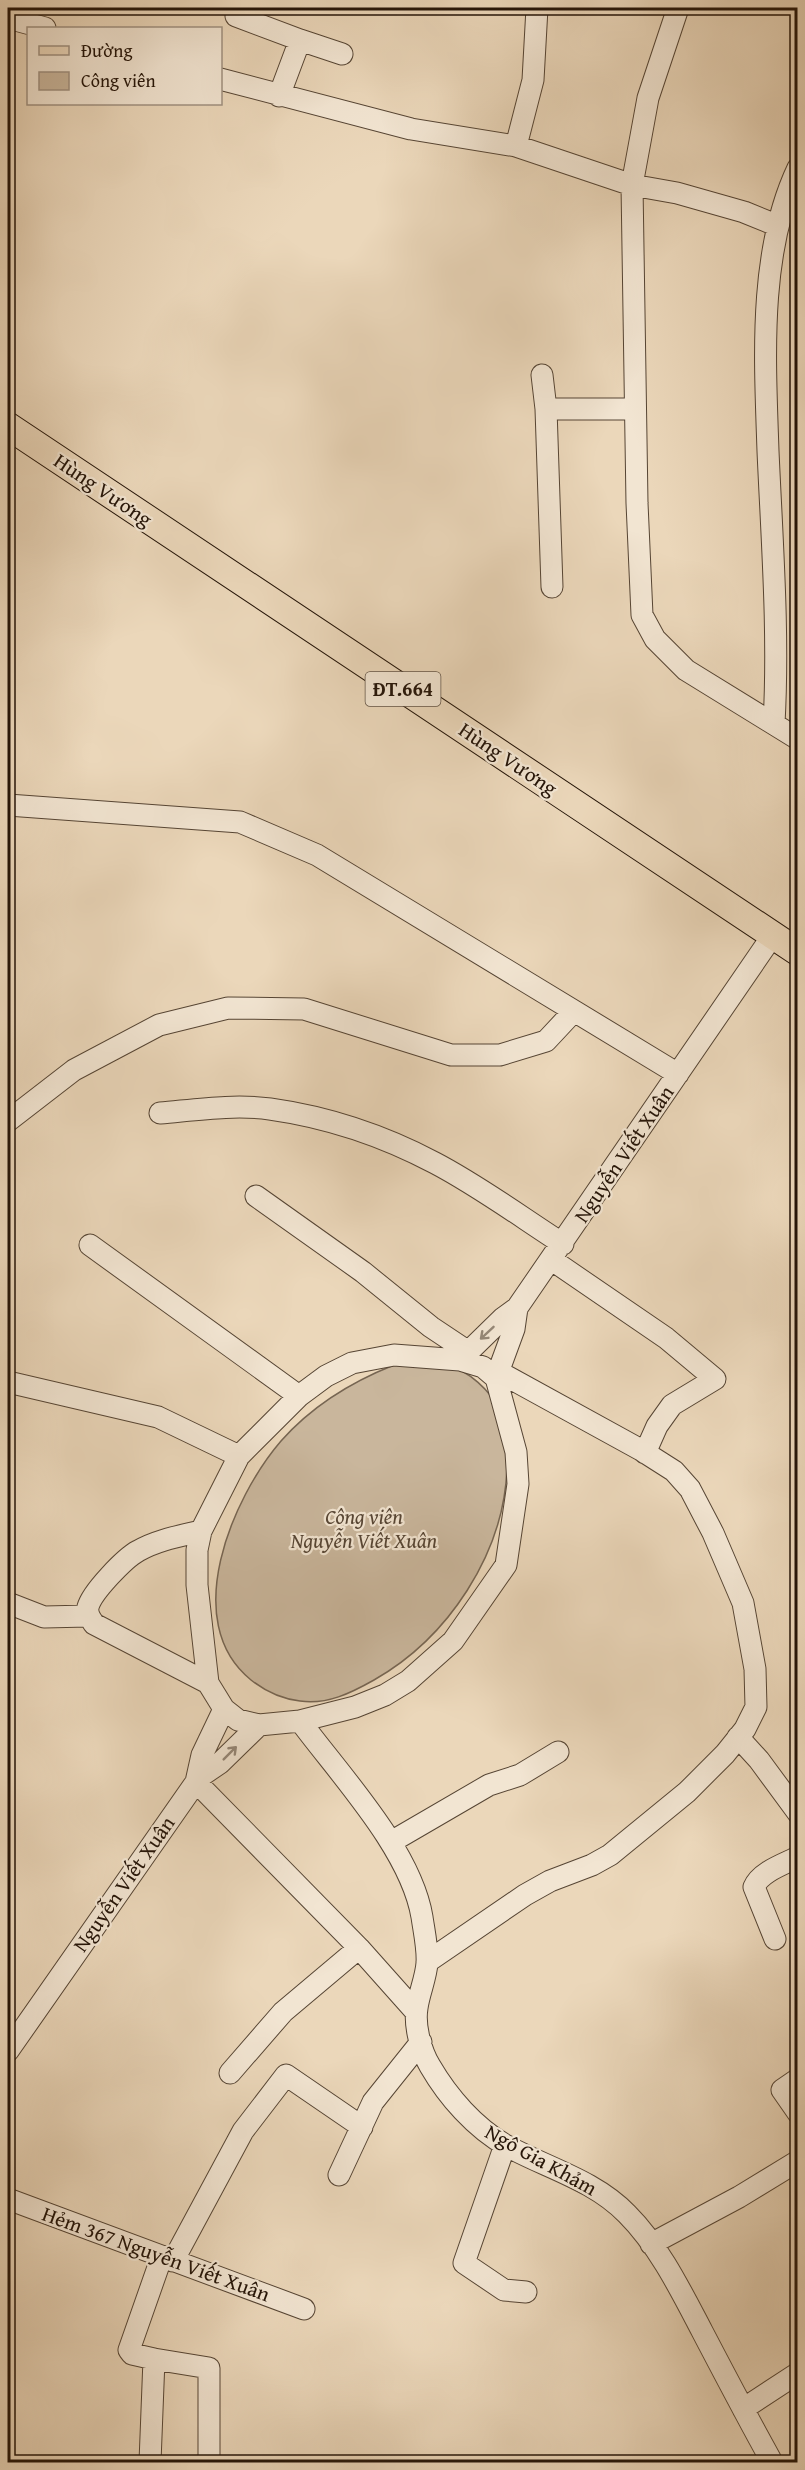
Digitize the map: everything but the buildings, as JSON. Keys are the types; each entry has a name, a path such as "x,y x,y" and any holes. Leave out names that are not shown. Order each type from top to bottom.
{"main road":[{"name":"Hùng Vương","path":"8,426 798,952"}],"street":[{"path":"516,146 533,80 537,8"},
{"path":"678,8 648,98 632,185 635,409 642,615 647,627 667,653 686,670 798,739"},
{"path":"236,16 342,54"},
{"path":"8,18 41,27"},
{"path":"279,96 300,40"},
{"path":"222,80 411,129 516,146 632,185 677,193 744,212 776,225"},
{"path":"774,724 776,659 766,396 767,309 776,225 798,168"},
{"path":"542,375 546,410 552,587"},
{"path":"546,410 635,409"},
{"path":"8,805 240,822 317,855 678,1074"},
{"name":"Nguyễn Viết Xuân","path":"464,1355 503,1318 517,1308 773,935"},
{"path":"8,1121 74,1070 159,1025 228,1008 304,1010 451,1055 500,1055 546,1041 574,1011"},
{"path":"160,1113 249,1107 269,1108 324,1119 392,1143 436,1164 557,1252 715,1379 672,1405 657,1426 645,1453"},
{"path":"256,1196 363,1272 464,1355 674,1471 690,1489 713,1533 743,1603 750,1632 757,1692 753,1716 738,1737 687,1792 610,1854 592,1865 542,1885 427,1962"},
{"path":"90,1245 299,1396"},
{"path":"464,1355 394,1355 352,1363 326,1376 299,1396 238,1456 201,1531 197,1550 198,1585 208,1683 224,1709 238,1720 259,1725 300,1721 355,1707 385,1695 408,1681 453,1641 506,1565 518,1484 516,1452 498,1375 514,1329 517,1308"},
{"path":"8,1382 158,1417 238,1456"},
{"path":"201,1531 154,1543 136,1551 97,1591 88,1608 88,1616 94,1624 208,1683"},
{"path":"8,1603 44,1617 88,1616"},
{"name":"Nguyễn Viết Xuân","path":"8,2051 197,1780 199,1763 224,1709"},
{"name":"Ngô Gia Khảm","path":"300,1721 391,1842 422,1914 427,1962 416,2012 421,2042 429,2065 455,2102 476,2123 505,2145 584,2183 611,2200 628,2215 651,2244 684,2297 772,2463"},
{"path":"259,1725 220,1763 197,1780 359,1948 416,2012"},
{"path":"738,1737 759,1760 798,1813"},
{"path":"391,1842 489,1785 520,1775 558,1752"},
{"path":"775,1939 754,1887 757,1881 798,1857"},
{"path":"230,2073 283,2012 359,1948"},
{"path":"339,2175 372,2102 421,2042"},
{"path":"209,2463 209,2368 132,2354 129,2349 167,2259 243,2131 286,2075 362,2127"},
{"path":"798,2079 782,2090 798,2113"},
{"path":"505,2145 464,2263 504,2290 526,2292"},
{"path":"651,2244 739,2197 798,2161"},
{"name":"Hẻm 367 Nguyễn Viết Xuân","path":"8,2199 304,2309"},
{"path":"150,2463 154,2359"},
{"path":"743,2409 798,2373"}],"green space":[{"name":"Công viên Nguyễn Viết Xuân","path":"435,1364 456,1368 478,1382 495,1403 501,1416 507,1464 503,1500 495,1532 483,1562 448,1617 426,1641 401,1662 365,1685 329,1700 310,1702 280,1696 251,1680 230,1655 218,1626 216,1594 221,1560 231,1526 263,1465 293,1428 333,1396 394,1365"}]}
